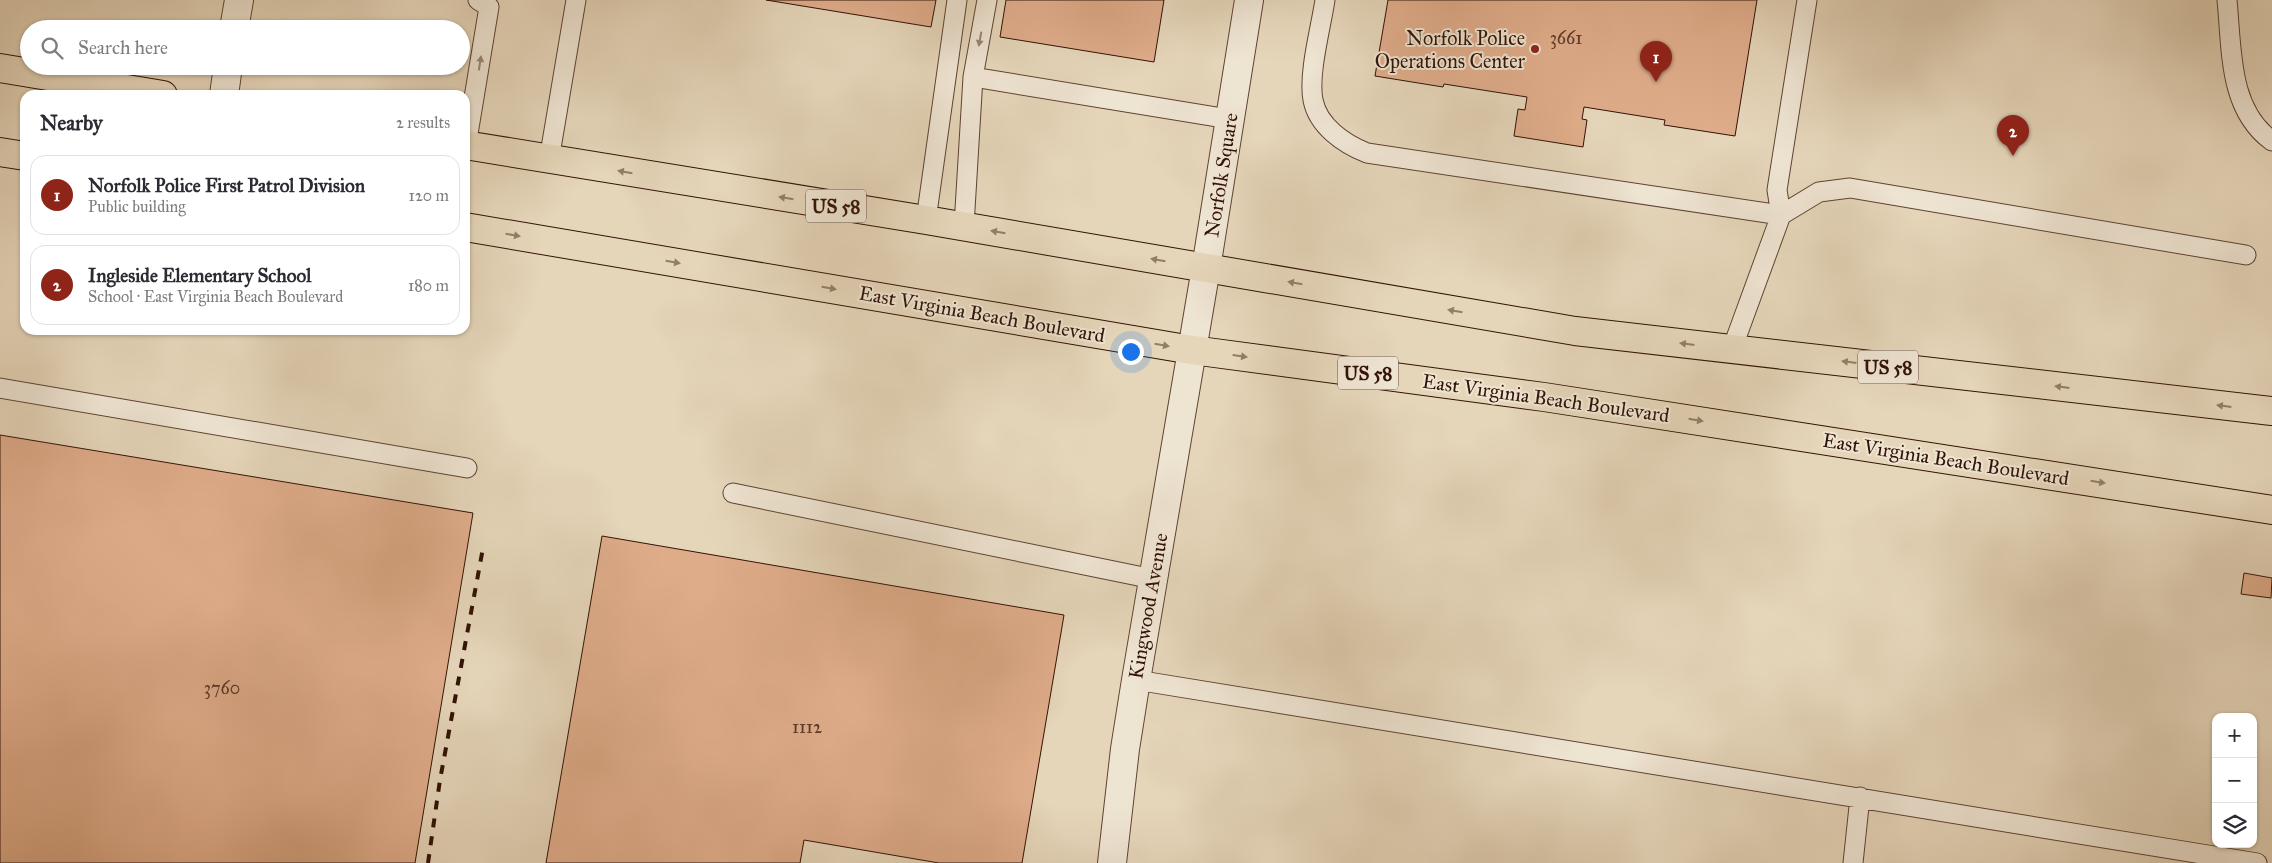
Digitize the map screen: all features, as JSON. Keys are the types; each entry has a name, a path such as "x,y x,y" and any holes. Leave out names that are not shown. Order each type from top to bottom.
{"main road":[{"path":"0,68 20,71"},
{"path":"42,75 133,90"},
{"name":"US 58","path":"470,147 964,226 1574,331 2272,412"},
{"path":"0,152 20,155"},
{"name":"East Virginia Beach Boulevard","path":"470,228 1192,350 1581,402 2272,510"}],"street":[{"path":"236,20 239,0"},
{"name":"Norfolk Square","path":"1192,350 1249,0"},
{"path":"225,90 227,75"},
{"name":"Kingwood Avenue","path":"1112,863 1125,749 1192,350"}],"lane":[{"path":"470,121 488,7 478,0"},
{"path":"549,160 576,0"},
{"path":"926,220 957,0"},
{"path":"964,226 973,77 987,0"},
{"path":"1326,0 1313,77 1313,101 1322,120 1338,137 1354,148 1367,153 1781,215 1819,192 1850,188 2246,255"},
{"path":"1732,349 1781,215 1776,190 1807,0"},
{"path":"2227,0 2235,86 2246,113 2264,135 2272,141"},
{"path":"973,77 1229,119"},
{"path":"0,388 467,468"},
{"path":"734,493 1153,579"},
{"path":"1136,680 2257,863"},
{"path":"1853,863 1860,797"}],"building":[{"path":"766,0 936,0 931,27"},
{"path":"1006,0 1164,0 1154,62 1000,37"},
{"path":"1388,0 1757,0 1735,136 1664,125 1665,120 1584,107 1582,119 1587,120 1583,147 1514,136 1518,109 1525,110 1527,97 1444,84 1443,87 1375,76"},
{"path":"0,435 473,513 415,863 0,863"},
{"path":"602,536 1064,615 1022,863 939,863 804,840 800,863 546,863"},
{"path":"2244,573 2272,578 2271,598 2241,594"}],"railway":[{"path":"428,863 440,780 483,548"}],"place":[{"name":"Norfolk Police Operations Center","path":"1535,49"},
{"name":"Norfolk Police First Patrol Division","path":"1656,82"},
{"name":"Ingleside Elementary School","path":"2013,156"}]}
